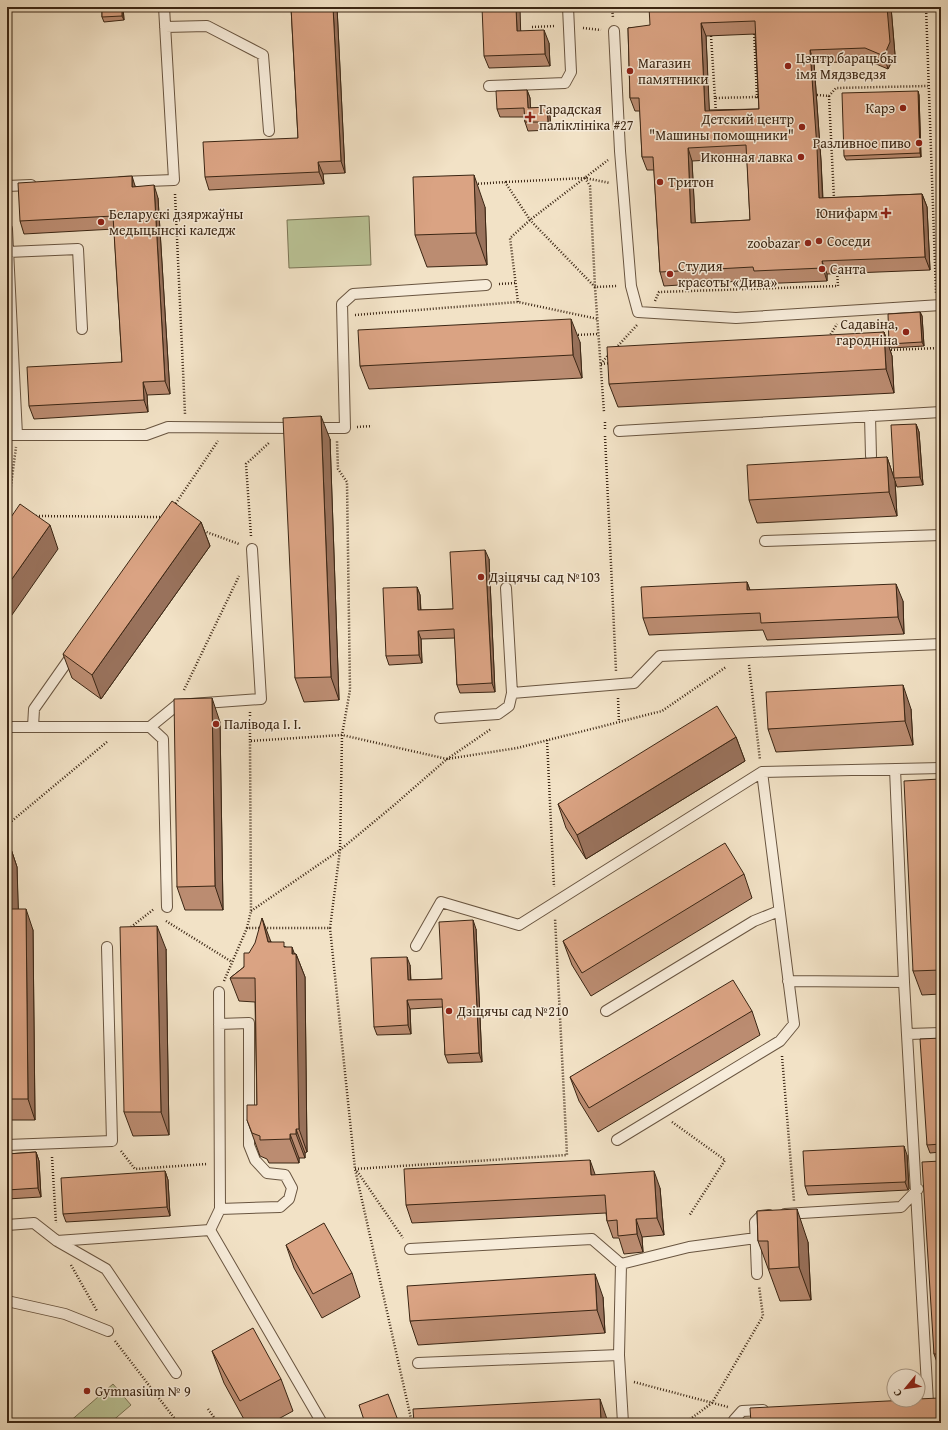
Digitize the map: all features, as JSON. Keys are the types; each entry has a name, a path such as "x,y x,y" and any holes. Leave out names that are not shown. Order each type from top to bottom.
{"lane":[{"path":"111,182 174,180 164,7"},
{"path":"489,86 565,83 571,72 568,7"},
{"path":"165,27 207,26 263,56 269,131"},
{"path":"614,31 620,151 631,286 638,312 736,318 939,305"},
{"path":"7,186 39,185"},
{"path":"7,229 12,435 146,435 168,427 345,428 342,304 353,294 486,285"},
{"path":"8,252 78,249 82,328"},
{"path":"619,431 941,412"},
{"path":"870,416 870,456"},
{"path":"765,541 941,535"},
{"path":"7,727 150,727 177,705 261,698 252,549"},
{"path":"440,718 498,714 509,706 512,694 506,588"},
{"path":"512,694 634,683 660,656 941,644"},
{"path":"33,727 34,709 79,645"},
{"path":"150,727 163,739 167,907"},
{"path":"416,946 441,902 519,925 762,772 941,768"},
{"path":"895,769 904,982 917,1191 924,1403 941,1402"},
{"path":"617,1140 780,1041 794,1024 762,772"},
{"path":"606,1011 754,922 779,911"},
{"path":"7,1145 112,1141 108,946"},
{"path":"788,981 904,982"},
{"path":"210,1230 220,1209 219,992"},
{"path":"219,1024 250,1023 249,1145 255,1160 267,1173 285,1175 292,1188 289,1199 280,1207 220,1209"},
{"path":"908,1034 941,1033"},
{"path":"757,1274 755,1222 761,1216 901,1207 925,1181"},
{"path":"7,1225 34,1223 58,1241 106,1269 176,1373"},
{"path":"58,1241 210,1230"},
{"path":"210,1230 322,1423"},
{"path":"620,1264 689,1247 756,1238"},
{"path":"410,1249 592,1240 620,1264"},
{"path":"620,1264 619,1355 623,1423"},
{"path":"7,1301 65,1314 108,1331"},
{"path":"418,1363 619,1355"},
{"path":"733,1423 742,1411 773,1410"}],"path":[{"path":"926,7 935,282 939,305 941,393"},
{"path":"746,31 754,31 757,97"},
{"path":"711,36 717,117 711,117"},
{"path":"834,199 830,96 836,88 928,86"},
{"path":"817,95 830,96"},
{"path":"715,98 763,97"},
{"path":"518,302 510,238 530,220 620,151"},
{"path":"585,178 590,186 595,287 604,412"},
{"path":"470,184 585,178 623,186"},
{"path":"174,180 186,427"},
{"path":"505,182 530,220 595,287 613,286"},
{"path":"659,292 838,286 837,263"},
{"path":"342,316 518,302 598,319"},
{"path":"601,364 650,312"},
{"path":"826,342 844,312"},
{"path":"575,335 599,334"},
{"path":"883,351 939,348"},
{"path":"601,364 616,363"},
{"path":"605,422 619,722"},
{"path":"171,510 227,427"},
{"path":"195,528 252,549 246,464 285,428"},
{"path":"336,428 338,469 347,482 350,690 342,735 340,850 330,928 355,1169 412,1423"},
{"path":"12,435 7,516 16,515"},
{"path":"32,516 167,517"},
{"path":"177,705 242,570"},
{"path":"748,652 762,772"},
{"path":"250,741 342,735 447,759 517,748 662,711 728,666"},
{"path":"219,992 247,928 251,911 250,699"},
{"path":"7,825 124,727"},
{"path":"251,911 340,850 447,759 492,728"},
{"path":"355,1169 567,1155 547,740"},
{"path":"129,929 151,911 166,896"},
{"path":"151,911 158,916"},
{"path":"165,920 232,962"},
{"path":"247,928 330,928"},
{"path":"780,1041 795,1213"},
{"path":"660,1114 725,1160 689,1216"},
{"path":"112,1141 135,1169 220,1163"},
{"path":"51,1143 58,1241"},
{"path":"355,1169 410,1249"},
{"path":"69,1262 108,1331 178,1423"},
{"path":"685,1423 712,1403 763,1316 757,1274"},
{"path":"621,1379 742,1411"},
{"path":"208,1408 218,1423"}],"green space":[{"path":"369,216 371,265 289,268 287,220"},
{"path":"113,1384 131,1405 110,1423 68,1423"}],"building":[{"path":"102,7 122,7 122,16 102,17"},
{"path":"291,7 333,7 341,161 318,162 319,172 205,177 203,142 298,138"},
{"name":"Гарадская паліклініка #27","path":"482,7 516,7 517,31 544,30 545,54 484,56"},
{"path":"649,7 887,7 890,42 884,56 865,48 810,50 819,198 922,194 925,257 822,261 823,268 754,271 753,267 660,272 653,157 642,157 639,98 630,98 628,28 650,25","holes":["755,21 759,109 705,111 701,23","746,145 750,220 691,223 688,148"]},
{"path":"527,90 528,108 547,107 548,122 525,122 524,108 497,109 496,91"},
{"path":"918,91 920,153 844,156 842,93"},
{"path":"474,175 476,233 415,235 413,177"},
{"name":"Беларускі дзяржаўны медыцынскі каледж","path":"132,176 132,187 154,185 165,381 143,382 144,400 29,406 27,367 122,362 113,216 20,221 18,183"},
{"name":"Садавіна, гародніна","path":"920,312 922,342 889,344 888,314"},
{"path":"571,319 573,355 360,366 358,330"},
{"path":"884,332 886,369 609,384 607,347"},
{"path":"321,416 331,677 295,678 283,418"},
{"path":"916,424 920,477 894,478 891,425"},
{"path":"887,457 889,492 749,500 747,465"},
{"path":"172,501 201,522 92,675 63,654"},
{"path":"20,504 50,525 7,586 7,523"},
{"path":"485,550 492,683 457,685 454,629 418,631 419,655 386,656 383,588 417,587 418,610 453,609 450,552"},
{"path":"747,582 747,590 896,584 898,617 761,623 760,613 643,618 641,587"},
{"path":"903,685 905,721 768,729 766,692"},
{"path":"212,698 215,886 177,887 174,699"},
{"path":"717,706 736,737 577,835 558,804"},
{"path":"940,779 941,970 913,971 904,781"},
{"path":"725,843 744,874 582,973 563,941"},
{"path":"7,846 10,846 11,909 26,909 28,1099 7,1099"},
{"path":"262,918 268,942 284,942 284,947 292,947 292,954 296,954 299,1129 296,1129 296,1134 290,1134 290,1139 260,1140 260,1136 252,1133 247,1120 247,1105 257,1105 255,978 230,978 244,967 244,953 249,953 255,943"},
{"path":"473,920 479,1053 445,1055 442,999 407,1000 408,1025 374,1027 371,958 407,957 408,980 442,979 439,922"},
{"path":"157,926 161,1112 124,1112 120,927"},
{"path":"733,980 752,1011 589,1108 570,1077"},
{"path":"941,1038 941,1144 927,1145 920,1039"},
{"path":"904,1146 905,1182 805,1186 803,1151"},
{"path":"36,1152 38,1188 7,1190 7,1154"},
{"path":"590,1160 591,1175 654,1171 657,1218 636,1219 637,1234 618,1236 617,1220 607,1221 605,1195 406,1205 404,1169"},
{"path":"941,1161 941,1354 934,1354 922,1162"},
{"path":"165,1171 167,1207 63,1214 61,1178"},
{"path":"797,1209 799,1267 769,1269 768,1241 758,1241 757,1211"},
{"path":"324,1223 352,1273 313,1294 286,1245"},
{"path":"595,1274 597,1310 410,1321 407,1286"},
{"path":"253,1328 281,1379 240,1401 212,1351"},
{"path":"388,1394 399,1423 365,1423 359,1405"},
{"path":"939,1398 940,1423 751,1423 750,1408 886,1401 886,1408 926,1408 926,1399"},
{"path":"600,1399 601,1423 414,1423 413,1409"}],"place":[{"name":"Цэнтр барацьбы імя Мядзведзя","path":"788,66"},
{"name":"Магазин памятники","path":"630,71"},
{"name":"Карэ","path":"903,108"},
{"name":"Гарадская паліклініка #27","path":"530,117"},
{"name":"Детский центр \"Машины помощники\"","path":"802,127"},
{"name":"Разливное пиво","path":"919,143"},
{"name":"Иконная лавка","path":"801,157"},
{"name":"Тритон","path":"660,182"},
{"name":"Юнифарм","path":"886,213"},
{"name":"Беларускі дзяржаўны медыцынскі каледж","path":"101,222"},
{"name":"Соседи","path":"819,241"},
{"name":"zoobazar","path":"808,243"},
{"name":"Санта","path":"822,269"},
{"name":"Студия красоты «Дива»","path":"670,274"},
{"name":"Садавіна, гародніна","path":"906,332"},
{"name":"Дзіцячы сад №103","path":"481,577"},
{"name":"Палівода І. І.","path":"216,724"},
{"name":"Дзіцячы сад №210","path":"449,1011"},
{"name":"Gymnasium № 9","path":"87,1391"}]}
